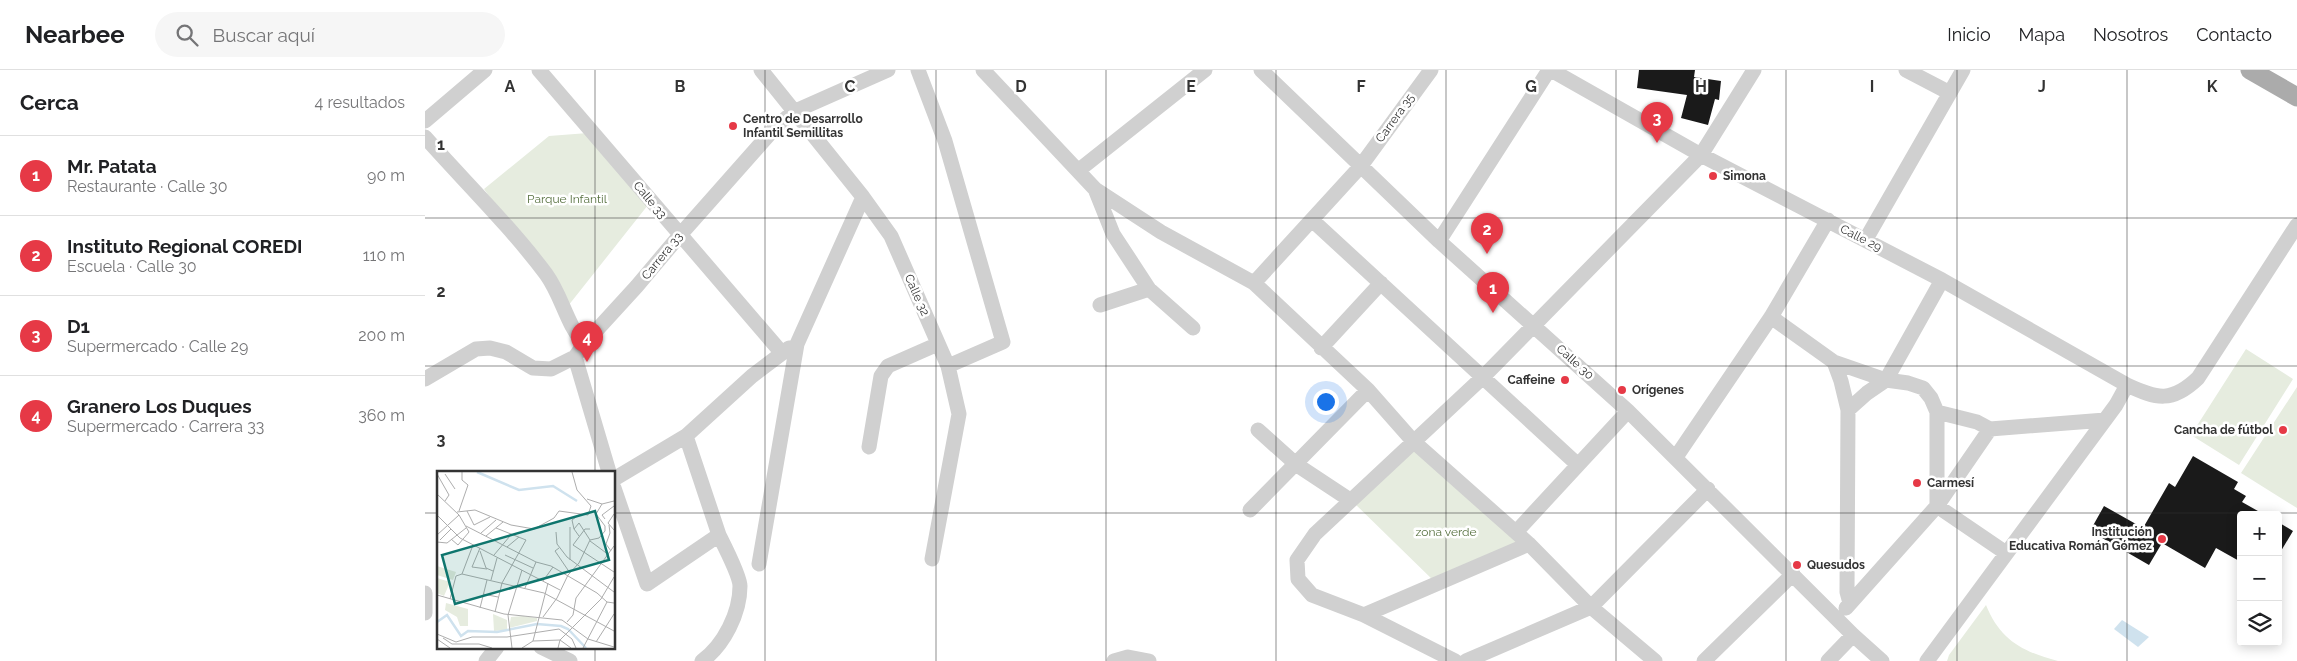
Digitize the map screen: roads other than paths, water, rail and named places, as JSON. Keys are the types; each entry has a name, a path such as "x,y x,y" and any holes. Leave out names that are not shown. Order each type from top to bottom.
{"main road":[{"path":"2250,70 2297,97"}],"street":[{"path":"425,121 485,70"},
{"name":"Calle 33","path":"539,70 781,352"},
{"name":"Calle 32","path":"761,70 863,197 891,236 948,366 959,414 932,559"},
{"name":"Carrera 33","path":"425,379 476,349 489,348 506,352 533,368 551,369 575,357 584,344 644,279 680,235 773,130 793,112 888,70"},
{"path":"918,70 945,141 1003,342 948,366"},
{"path":"983,70 1079,170 1095,190 1113,234 1149,289 1193,328"},
{"path":"1079,170 1205,70"},
{"name":"Calle 30","path":"1261,70 1439,241 1628,410 1853,635 1882,661"},
{"name":"Carrera 35","path":"1254,283 1361,167 1431,70"},
{"path":"1439,241 1550,70"},
{"name":"Calle 29","path":"1550,70 1701,156 1866,239 2127,385 2153,396 2174,396 2186,390 2197,378 2297,225"},
{"path":"1455,661 1364,615 1312,595 1298,579 1297,560 1315,534 1483,377 1533,324 1701,156 1753,70"},
{"path":"1906,70 1950,93"},
{"path":"1866,239 1963,70"},
{"path":"425,137 522,244 546,275 559,293 570,325 584,344"},
{"path":"1095,190 1161,232 1254,283 1321,348 1368,390 1413,441 1529,544 1591,607 1655,661"},
{"path":"759,564 797,344 863,197"},
{"path":"1312,220 1578,465"},
{"path":"1676,457 1771,318 1828,220"},
{"path":"1848,410 1867,393 1886,380 1942,280"},
{"path":"1321,348 1381,283"},
{"path":"1100,304 1149,289"},
{"path":"1771,318 1834,362 1886,380 1909,383 1923,388 1931,398 1937,412 1937,506"},
{"path":"615,478 686,436 781,352 797,344"},
{"path":"869,447 881,376 888,366 938,344"},
{"path":"575,357 609,471"},
{"path":"1834,362 1848,410 1847,592 1850,603"},
{"path":"1927,661 2116,405 2127,385"},
{"path":"1250,510 1297,465 1368,390"},
{"path":"1516,532 1628,410"},
{"path":"1937,412 1977,422 1990,428 2105,420"},
{"path":"1837,619 1937,506 1990,428"},
{"path":"1258,430 1297,465 1350,500"},
{"path":"686,436 719,535 740,584 736,608 728,628 721,642 703,661"},
{"path":"1466,661 1591,607 1707,489"},
{"path":"615,491 647,584 719,535"},
{"path":"1937,506 2006,553"},
{"path":"1364,615 1529,544"},
{"path":"1704,661 1793,574"},
{"path":"425,593 427,596 425,613"},
{"path":"1828,661 1853,635"},
{"path":"487,661 496,648"},
{"path":"543,648 570,661"},
{"path":"1114,661 1128,658 1149,661"}],"water":[{"path":"2122,620 2149,637 2138,647 2114,629"}],"place":[{"name":"Centro de Desarrollo Infantil Semillitas","path":"733,126"},
{"name":"D1","path":"1657,143"},
{"name":"Simona","path":"1713,176"},
{"name":"Instituto Regional COREDI","path":"1487,254"},
{"name":"Mr. Patata","path":"1493,313"},
{"name":"Granero Los Duques","path":"587,362"},
{"name":"Caffeine","path":"1565,380"},
{"name":"Orígenes","path":"1622,390"},
{"name":"Cancha de fútbol","path":"2283,430"},
{"name":"Carmesí","path":"1917,483"},
{"name":"Institución Educativa Román Gómez","path":"2162,539"},
{"name":"Quesudos","path":"1797,565"}],"park label":[{"name":"Parque Infantil","path":"567,199"},
{"name":"zona verde","path":"1446,532"}]}
